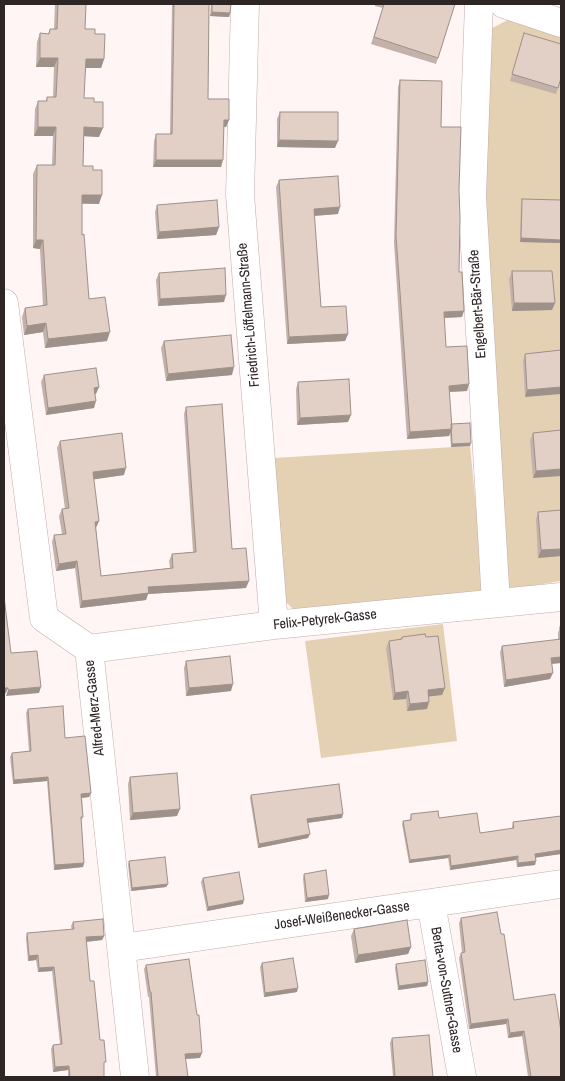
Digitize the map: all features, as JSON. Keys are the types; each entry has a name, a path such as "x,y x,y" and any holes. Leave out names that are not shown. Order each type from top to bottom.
{"street":[{"name":"Friedrich-Löffelmann-Straße","path":"245,4 240,195 274,625"},
{"name":"Engelbert-Bär-Straße","path":"479,4 472,197 496,604"},
{"path":"504,4 561,23"},
{"name":"Alfred-Merz-Gasse","path":"4,303 44,618 89,649 135,1077"},
{"name":"Felix-Petyrek-Gasse","path":"89,649 274,625 561,597"},
{"name":"Josef-Weißenecker-Gasse","path":"122,948 561,884"},
{"name":"Berta-von-Suttner-Gasse","path":"431,903 462,1077"}],"shaded area":[{"path":"513,17 561,35 561,581 506,590 482,185 485,32"},
{"path":"470,446 484,586 478,593 297,613 284,600 274,458"},
{"path":"443,624 457,741 321,758 305,641"}],"building":[{"path":"58,4 86,4 85,29 95,29 95,34 105,34 104,59 86,59 84,98 94,98 94,102 103,102 103,128 84,127 83,166 93,166 93,170 102,170 102,195 82,195 82,235 84,234 89,299 105,297 110,332 48,339 46,323 27,326 25,308 47,305 43,240 36,240 37,165 55,165 56,127 38,127 38,101 47,101 47,97 56,97 58,58 40,58 40,33 49,34 50,29 57,29"},
{"path":"174,4 209,4 208,99 229,99 229,120 224,120 223,160 156,160 156,134 172,134"},
{"path":"212,4 231,4 230,13 212,12"},
{"path":"384,4 455,4 438,58 374,37"},
{"path":"524,33 561,44 561,78 558,88 512,74"},
{"path":"400,80 442,81 441,127 461,127 459,272 462,272 464,311 444,312 446,347 467,346 469,384 449,386 452,429 410,432 396,236"},
{"path":"280,112 338,112 338,141 279,140"},
{"path":"338,176 340,207 314,209 321,307 346,306 348,334 289,337 279,180"},
{"path":"522,199 561,200 561,240 521,238"},
{"path":"217,200 219,227 159,232 157,205"},
{"path":"225,268 226,295 160,299 159,273"},
{"path":"512,271 552,271 555,303 514,303"},
{"path":"231,335 234,367 168,374 164,341"},
{"path":"561,350 561,387 527,390 525,354"},
{"path":"96,368 99,387 94,388 96,401 48,408 44,375"},
{"path":"349,379 351,415 300,418 298,382"},
{"path":"222,404 232,549 246,548 249,581 148,587 149,593 82,601 77,561 59,564 54,535 66,534 62,509 69,508 60,441 122,433 126,468 93,472 99,521 95,522 101,576 173,568 172,554 196,552 186,407"},
{"path":"470,423 471,443 452,444 451,424"},
{"path":"561,430 561,469 536,471 533,433"},
{"path":"561,510 561,549 541,550 538,512"},
{"path":"4,597 11,653 37,651 41,687 8,690 8,688 4,688"},
{"path":"425,634 426,637 438,636 445,688 428,690 429,702 410,704 408,691 395,693 389,641"},
{"path":"561,639 561,657 551,658 553,673 506,680 502,646"},
{"path":"230,656 233,684 189,688 186,661"},
{"path":"63,706 65,738 85,736 91,793 81,794 84,863 55,865 48,777 14,780 12,753 31,751 28,709"},
{"path":"177,773 180,809 133,813 130,777"},
{"path":"339,784 343,814 307,819 310,834 259,844 251,795"},
{"path":"438,811 439,818 477,813 480,833 514,828 513,822 561,816 561,850 535,854 536,861 518,863 518,856 451,866 450,855 410,860 403,821 411,820 411,814"},
{"path":"165,857 168,884 132,888 129,861"},
{"path":"326,870 329,895 307,898 304,874"},
{"path":"239,872 244,900 208,907 203,878"},
{"path":"497,912 501,934 504,934 514,1000 555,994 561,1031 561,1077 531,1077 524,1031 510,1033 508,1019 471,1024 461,953 465,952 461,918"},
{"path":"103,919 104,936 86,937 90,981 94,981 100,1040 104,1040 106,1062 104,1062 104,1077 70,1077 69,1066 55,1067 53,1045 62,1044 54,967 39,968 38,955 29,956 27,933 74,929 73,922"},
{"path":"407,920 411,947 358,955 354,929"},
{"path":"293,958 298,988 265,993 262,963"},
{"path":"189,959 197,1015 199,1015 202,1053 185,1054 188,1077 158,1077 151,992 146,965"},
{"path":"425,960 428,982 399,986 396,964"},
{"path":"429,1035 433,1077 395,1077 392,1038"}]}
